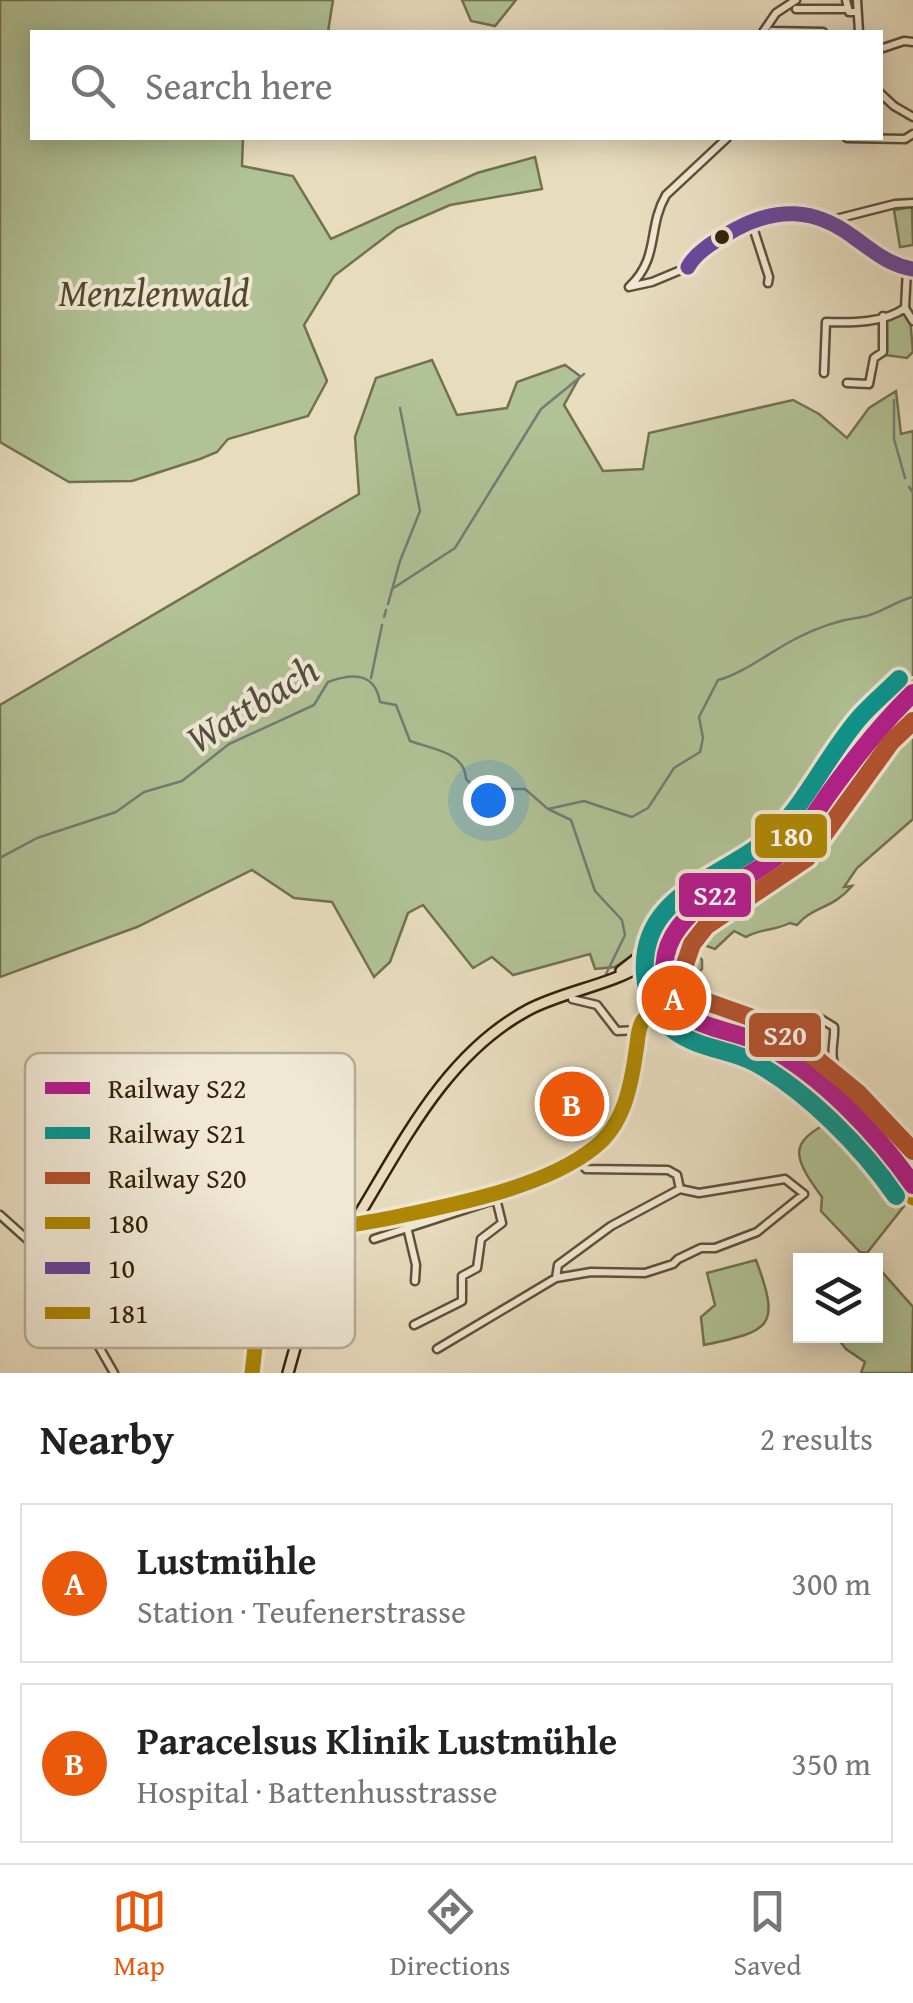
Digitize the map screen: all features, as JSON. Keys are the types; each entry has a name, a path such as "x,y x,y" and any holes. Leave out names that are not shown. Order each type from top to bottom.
{"main road":[{"path":"355,1222 425,1108 468,1054 530,1008 614,976 646,958 681,906 768,857 790,838 872,724 913,687"},
{"path":"288,1373 295,1348"}],"street":[{"path":"846,0 847,10"},
{"path":"856,0 860,30"},
{"path":"769,30 776,14 796,5 857,12"},
{"path":"883,48 913,42"},
{"path":"883,96 913,117"},
{"path":"883,139 904,139 913,134"},
{"path":"725,140 666,196 650,258 628,287 652,282 688,266 693,257 751,221 787,210 830,220 881,258 910,269 905,308 913,321"},
{"path":"830,220 913,203"},
{"path":"751,221 768,283"},
{"path":"824,373 826,322 856,323 905,308"},
{"path":"847,383 869,384 872,379 874,358 883,352 883,316"},
{"path":"646,958 660,1002 674,1022 750,1045 772,1058 879,1152 913,1198"},
{"path":"572,998 598,1005 617,1031 640,1030"},
{"path":"355,1225 494,1190 577,1160 600,1142 621,1115 647,1006 660,1002"},
{"path":"816,1016 834,1027 832,1056 842,1085 889,1138 888,1146 879,1152"},
{"path":"577,1160 586,1169 668,1170 678,1175 680,1189"},
{"path":"437,1349 556,1278 591,1272 645,1273 673,1264 700,1248 715,1248 756,1232 804,1194 791,1181 777,1178 699,1192 680,1189 611,1226 558,1264 556,1278"},
{"path":"414,1325 462,1301 462,1276 476,1268 480,1239 502,1223 494,1190"},
{"path":"374,1239 496,1199"},
{"path":"0,1216 25,1238"},
{"path":"406,1227 416,1265 414,1282"},
{"path":"100,1348 114,1373"},
{"path":"252,1373 256,1348"}],"green space":[{"name":"Menzlenwald","path":"0,0 333,0 328,30 30,30 30,140 243,140 242,166 293,176 331,239 477,173 535,157 542,189 450,205 397,228 334,276 304,325 327,381 308,416 228,439 217,452 132,481 69,482 0,442"},
{"path":"462,0 516,0 495,26 471,21"},
{"path":"912,207 913,245 900,247 894,210"},
{"path":"903,314 910,318 913,352 907,358 885,355 886,320"},
{"path":"432,360 457,415 507,408 517,382 565,365 580,376 564,405 603,471 643,469 649,433 793,400 819,414 847,438 869,408 896,391 901,434 913,431 913,819 857,868 844,887 852,886 845,894 797,925 790,923 746,937 734,931 715,949 704,945 697,954 702,969 688,983 680,984 673,972 677,955 661,953 658,976 657,952 640,950 615,967 595,969 590,954 513,975 492,957 473,968 423,905 408,913 390,962 374,977 332,902 294,898 252,870 137,927 0,977 0,705 359,494 355,437 376,378"},
{"path":"841,1116 879,1152 912,1196 867,1253 860,1252 821,1211 822,1197 803,1168 800,1149 804,1140"},
{"path":"756,1260 768,1300 764,1323 743,1336 704,1345 701,1317 715,1305 707,1273"},
{"path":"883,1273 913,1307 912,1373 861,1373 865,1362 841,1343 883,1343"}],"waterway":[{"path":"392,589 455,548 541,409 584,374"},
{"path":"894,400 894,439 905,478"},
{"path":"388,604 420,511 400,408"},
{"path":"909,487 913,493"},
{"name":"Wattbach","path":"0,858 37,838 116,812 144,792 182,781 229,744 314,705 328,682 354,676 368,680 380,702 396,705 410,741 454,757 476,789 525,789 548,809 584,801 632,817 648,808 674,768 700,752 703,738 699,717 718,680 811,631 868,616 913,597"},
{"path":"384,617 386,610"},
{"path":"371,678 382,625"},
{"path":"548,809 571,820 595,891 622,920 625,935 606,974"},
{"path":"789,1078 820,1106"},
{"path":"864,1118 878,1131"},
{"path":"896,1148 913,1171"}],"rail line":[{"name":"S21","path":"896,1196 850,1140 793,1088 754,1062 685,1038 670,1027 651,999 645,974 647,946 656,923 672,904 776,832 850,730 899,679"},
{"name":"S22","path":"913,693 869,741 789,846 704,903 679,927 664,965 670,995 685,1013 706,1025 765,1045 807,1072 865,1126 913,1185"},
{"name":"S20","path":"913,721 891,742 807,858 706,926 692,944 684,967 689,988 699,999 761,1021 792,1039 858,1093 913,1151"}],"transit line":[{"name":"10","path":"688,267 703,250 736,229 766,217 795,214 824,220 888,260 913,269"},
{"name":"180","path":"643,955 686,902 768,857 790,838 873,724 913,687"},
{"name":"180","path":"355,1225 500,1192 552,1173 595,1147 613,1127 624,1104 640,1025 663,1000"},
{"name":"181","path":"660,1006 683,1024 751,1047 807,1081 866,1136 913,1198"},
{"name":"180","path":"252,1373 255,1348"}],"place":[{"name":"Lustmühle","path":"674,998"},
{"name":"Paracelsus Klinik Lustmühle","path":"572,1104"}]}
